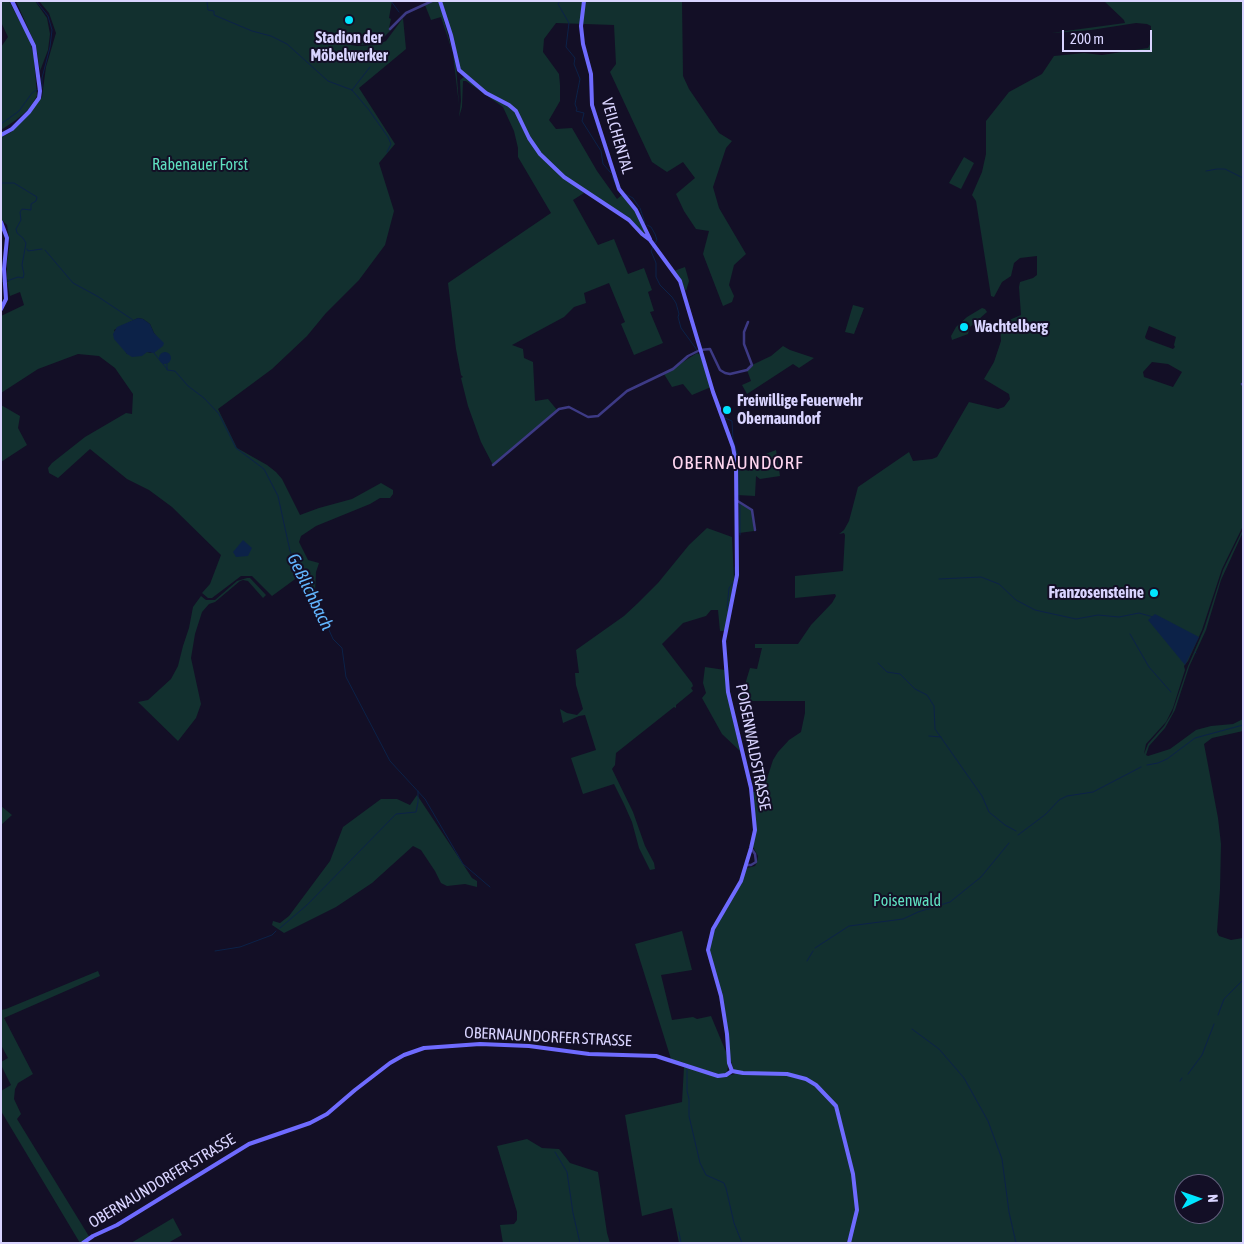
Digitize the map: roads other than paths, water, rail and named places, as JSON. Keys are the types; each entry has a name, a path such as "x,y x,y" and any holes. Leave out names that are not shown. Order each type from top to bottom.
{"street":[{"path":"1,135 12,129 29,112 39,98 40,89 34,46 12,1"},
{"path":"390,29 406,13 432,1"},
{"name":"POISENWALDSTRASSE","path":"440,1 451,35 459,70 486,93 516,110 529,138 540,154 564,177 625,216 650,240 680,281 699,351 733,447 736,463 737,575 724,641 730,704 751,788 754,830 746,865 740,880 713,929 708,947 720,996 727,1034 729,1062 732,1071"},
{"name":"VEILCHENTAL","path":"584,1 581,26 582,44 590,74 592,104 619,189 636,210 650,240"},
{"path":"1,222 7,238 3,270 6,299 1,309"},
{"path":"493,465 558,409 569,407 588,417 598,416 627,391 673,369 688,356 699,351 710,349 720,370 725,374 747,370 752,365 744,344 744,332 748,322"},
{"path":"736,500 752,510 755,530"},
{"path":"746,865 756,862 755,854 751,848"},
{"name":"OBERNAUNDORFER STRASSE","path":"82,1243 117,1225 249,1144 310,1123 327,1114 390,1063 404,1055 424,1048 480,1044 529,1046 589,1054 656,1056 718,1076 726,1075 732,1071 787,1074 806,1079 816,1085 836,1106 852,1174 857,1210 849,1243"}],"water":[{"path":"138,318 150,324 154,333 164,343 154,353 147,352 142,356 132,357 114,339 113,334 117,327"},
{"path":"165,352 171,358 165,364 159,358"},
{"path":"243,540 252,548 248,556 236,557 233,552"},
{"path":"1155,614 1199,637 1185,665 1148,620"}],"waterway":[{"path":"36,1 48,16 52,30 50,47 42,78 42,88"},
{"path":"207,1 208,10 214,11 214,15 252,31 271,36 287,44 328,81 352,90 388,137 391,144 387,152"},
{"path":"391,1 399,12"},
{"path":"560,1 558,4 569,23 566,47 575,58 574,64 580,79 575,104 576,111 584,113 582,121 601,151 603,164 611,173"},
{"path":"352,90 370,67"},
{"path":"1,124 19,111 32,93 38,89"},
{"path":"1206,171 1225,169 1243,178"},
{"path":"612,176 617,187"},
{"path":"1,183 14,183 37,197 36,201 31,204 31,210 22,209 20,212 21,220 16,229 17,233 26,243 22,265 23,278 18,277 7,281"},
{"path":"625,194 633,198 639,207"},
{"path":"640,208 645,223"},
{"path":"647,225 651,227 655,234 657,240 655,243"},
{"path":"653,247 651,251 656,263 656,277 660,285 676,303 681,328 697,350"},
{"path":"27,249 28,251 42,249"},
{"name":"Geßlichbach","path":"45,250 73,283 97,296 133,320"},
{"name":"Geßlichbach","path":"154,353 167,369"},
{"name":"Geßlichbach","path":"167,364 167,370 175,371 188,386 204,398 219,414 236,448 264,469 278,496 290,551 311,601 321,612 333,639 342,648 346,677 390,761 425,799 463,864 490,887"},
{"path":"725,418 732,421 733,440 739,460 739,500"},
{"path":"740,503 740,535"},
{"path":"727,609 729,588 735,580 735,567"},
{"path":"939,579 981,577 999,584 1016,600 1035,610 1076,619 1098,615 1119,617 1139,613 1153,617"},
{"path":"1130,634 1149,667 1171,692"},
{"path":"878,663 887,672 900,674 915,689 927,695 934,706 935,729 982,796 989,812 1016,831"},
{"path":"1147,765 1167,759 1195,738 1243,725"},
{"path":"929,736 941,737"},
{"path":"1018,835 1046,814 1059,800 1067,796 1093,792 1141,767"},
{"path":"280,928 307,905 396,814 416,812 418,791"},
{"path":"815,948 849,926 903,919 950,902 981,877 1009,843"},
{"path":"215,951 240,947 272,935 276,931"},
{"path":"807,961 813,951"},
{"path":"1218,1015 1224,999 1243,980"},
{"path":"1188,1074 1202,1055 1214,1024"},
{"path":"912,1029 939,1049 964,1078 988,1121 1002,1159 1009,1212 1016,1243"},
{"path":"687,1070 689,1116 700,1163 706,1175 724,1183 734,1223 742,1243"},
{"path":"555,1152 567,1172 580,1243"},
{"path":"679,1232 681,1243"}],"place":[{"name":"Stadion der Möbelwerker","path":"349,20"},
{"name":"Wachtelberg","path":"964,327"},
{"name":"Freiwillige Feuerwehr Obernaundorf","path":"727,410"},
{"name":"Franzosensteine","path":"1154,593"}],"district":[{"name":"OBERNAUNDORF","path":"738,463"}],"park label":[{"name":"Rabenauer Forst","path":"200,165"},
{"name":"Poisenwald","path":"907,901"}]}
